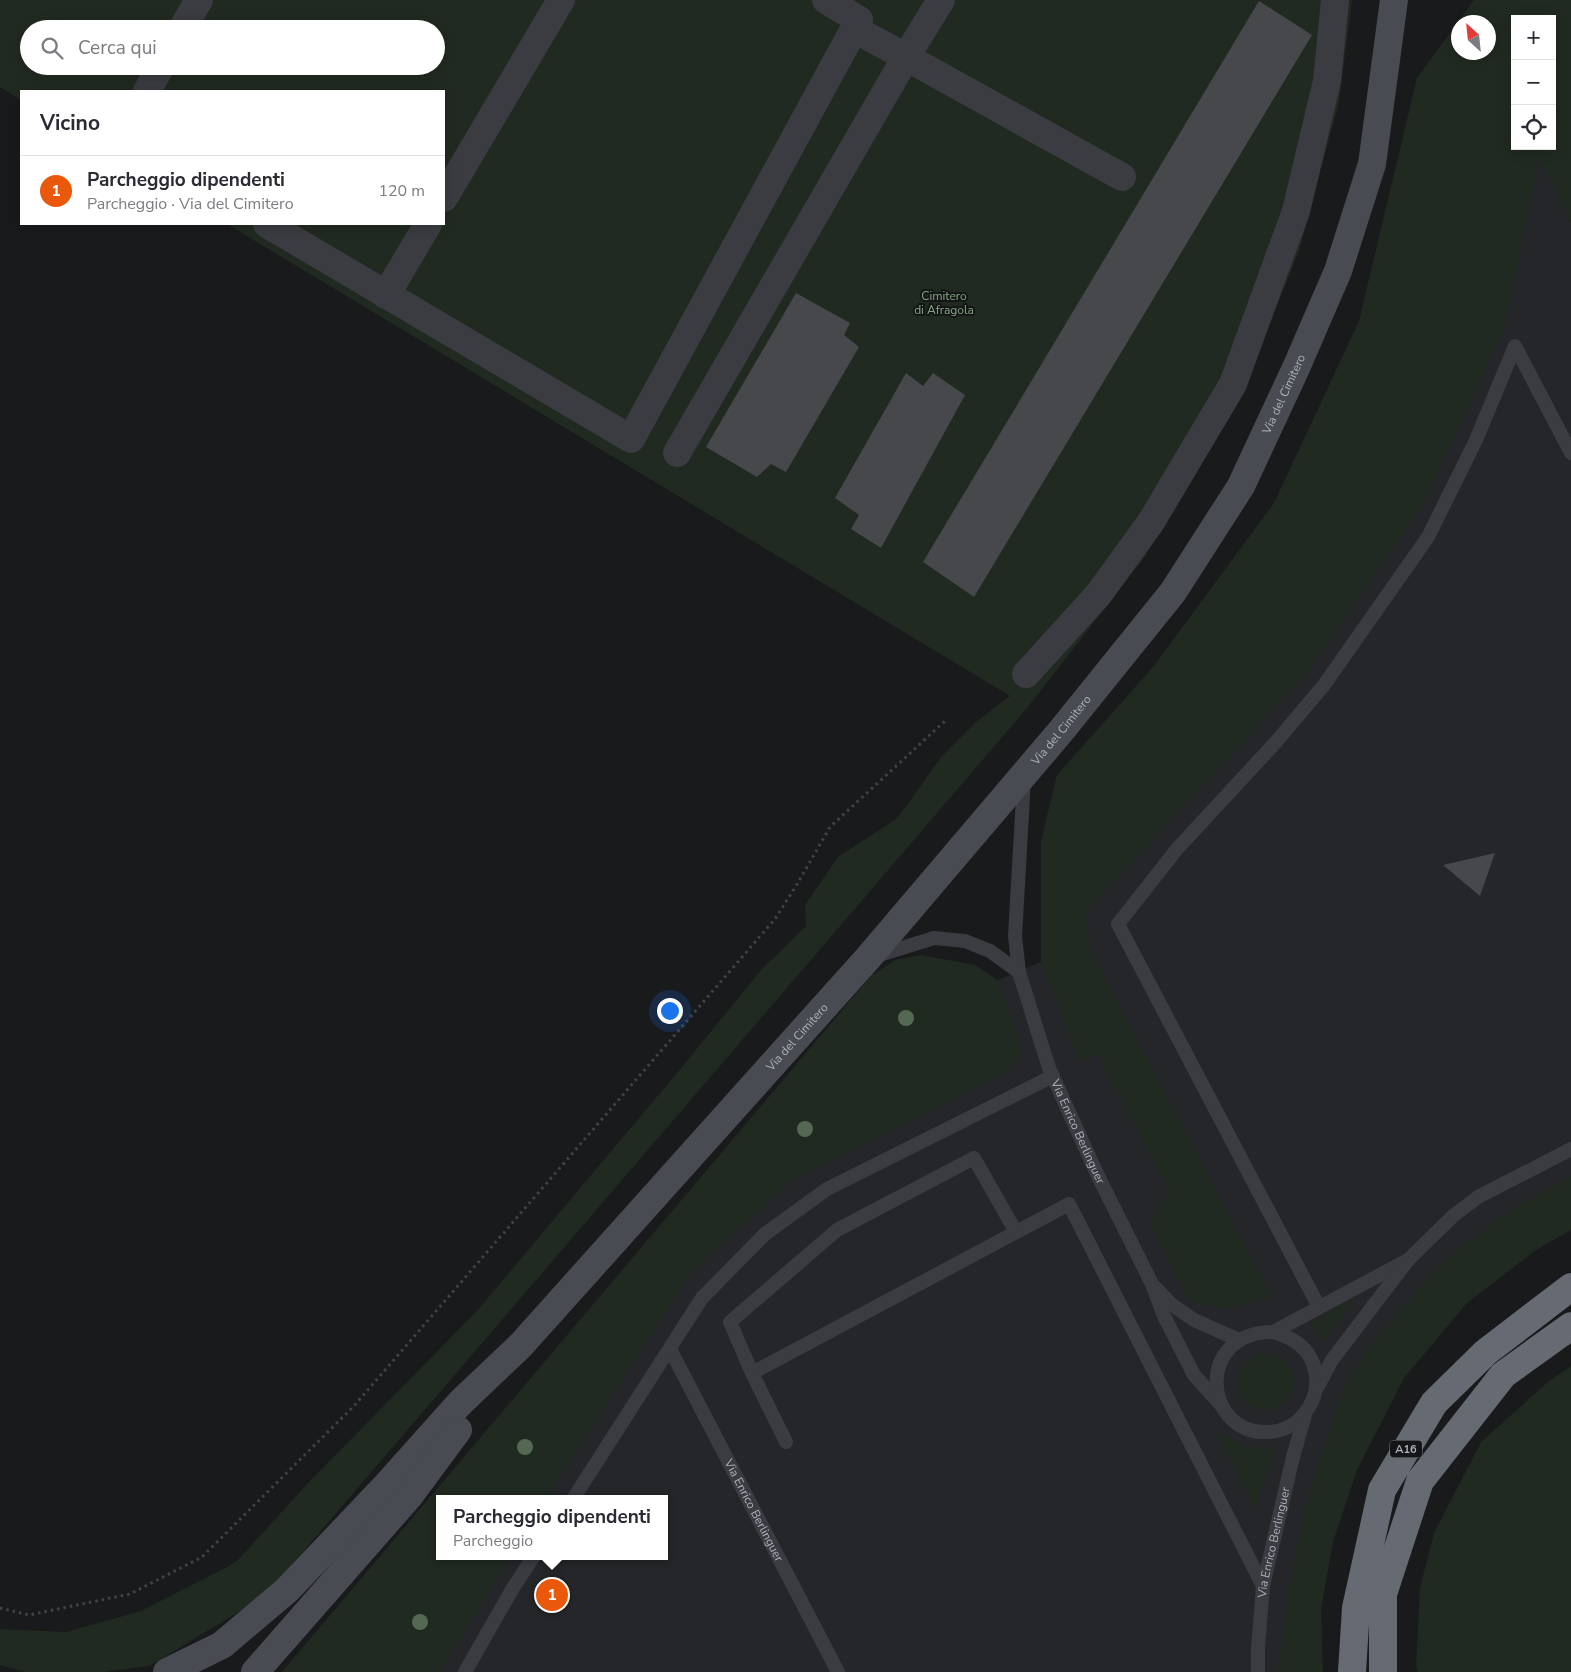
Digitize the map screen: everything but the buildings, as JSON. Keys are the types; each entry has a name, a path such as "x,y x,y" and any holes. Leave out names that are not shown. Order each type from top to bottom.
{"highway":[{"name":"A16","path":"1352,1672 1356,1608 1382,1490 1434,1403 1486,1352 1571,1287"},
{"name":"A16","path":"1383,1672 1383,1594 1420,1481 1502,1375 1571,1326"}],"main road":[{"name":"Via del Cimitero","path":"521,1345 868,958 1024,775 1173,592 1244,478 1300,359 1338,271 1372,164 1394,0"},
{"path":"167,1672 222,1645 287,1590 384,1488 460,1403 521,1345"},
{"path":"255,1672 410,1495 521,1345"}],"street":[{"path":"187,20 199,0"},
{"path":"445,196 561,0"},
{"path":"826,0 861,16 906,57 1122,177"},
{"path":"677,453 906,57 941,0"},
{"path":"1026,674 1098,595 1151,522 1233,384 1296,211 1327,81 1335,0"},
{"path":"269,225 631,439 861,16"},
{"path":"148,90 156,75"},
{"path":"386,294 427,225"}],"lane":[{"path":"1319,1307 1118,924 1177,849 1276,742 1324,685 1428,537 1476,440 1515,346 1571,453"},
{"name":"Via Enrico Berlinguer","path":"1024,775 1015,936 1019,972 1053,1076 1098,1176 1152,1284"},
{"path":"868,958 934,938 966,941 990,951 1019,972"},
{"path":"576,1495 702,1298 765,1234 827,1189 1053,1076"},
{"path":"1316,1388 1332,1360 1408,1260 1453,1216 1478,1197 1571,1150"},
{"path":"786,1442 752,1373 730,1322 837,1230 974,1158 1016,1232"},
{"path":"752,1373 1069,1204 1263,1586"},
{"path":"1273,1332 1408,1260"},
{"path":"1152,1284 1172,1304 1194,1320 1239,1340"},
{"path":"1152,1284 1164,1316 1194,1375 1222,1405 1231,1418 1245,1428 1261,1432 1277,1431 1292,1425 1305,1415 1313,1402 1316,1388 1316,1373 1311,1358 1301,1345 1288,1336 1273,1332 1261,1332 1239,1340 1228,1349 1220,1362 1216,1376 1217,1391 1222,1405"},
{"name":"Via Enrico Berlinguer","path":"670,1349 838,1672"},
{"name":"Via Enrico Berlinguer","path":"1258,1672 1263,1586 1293,1457 1305,1415"},
{"path":"465,1672 513,1588 531,1560"}],"path":[{"path":"0,1608 28,1615 130,1594 202,1557 354,1406 775,919 830,826 946,720"}],"shaded area":[{"path":"1539,157 1571,222 1571,1201 1365,1352 1296,1672 376,1672 455,1560 668,1560 668,1495 502,1495 685,1238 977,996 998,980 1041,962"}],"green space":[{"name":"Cimitero di Afragola","path":"0,0 1352,0 1339,102 1300,248 1239,401 1144,558 1028,707 265,1596 149,1666 103,1672 25,1672 0,1665 0,1629 66,1632 141,1611 238,1560 309,1482 476,1312 762,969 806,926 805,905 838,857 896,819 941,757 976,722 1010,696 229,225 445,225 445,90 20,90 20,99 0,87"},
{"path":"1474,0 1571,0 1571,222 1539,158 1505,327 1424,503 1307,673 1085,913 1092,953 1272,1297 1228,1309 1202,1305 1187,1296 1150,1223 1170,1193 1097,1053 1080,1062 1041,962 1041,841 1057,775 1153,667 1274,503 1359,321 1417,78 1451,31 1451,60 1496,60 1496,15 1463,15"},
{"path":"921,955 975,965 998,980 1019,1039 1021,1057 1007,1072 785,1185 688,1277 549,1495 436,1495 436,1560 509,1560 440,1672 282,1672 871,976 895,960"},
{"path":"1571,1176 1571,1230 1536,1250 1467,1303 1404,1378 1357,1470 1333,1542 1321,1609 1323,1672 1277,1672 1292,1571 1310,1488 1343,1391 1365,1352 1441,1263 1510,1211"},
{"path":"1357,1295 1325,1342 1310,1325"},
{"path":"1266,1354 1277,1356 1286,1362 1292,1371 1294,1382 1292,1393 1286,1402 1277,1408 1266,1410 1255,1408 1246,1402 1240,1393 1238,1382 1240,1371 1246,1362 1255,1356"},
{"path":"1571,1366 1571,1672 1418,1672 1416,1667 1420,1588 1434,1533 1481,1442 1548,1382"},
{"path":"1216,1432 1250,1447 1276,1448 1255,1510"}],"place":[{"name":"Parcheggio dipendenti","path":"552,1595"}]}
